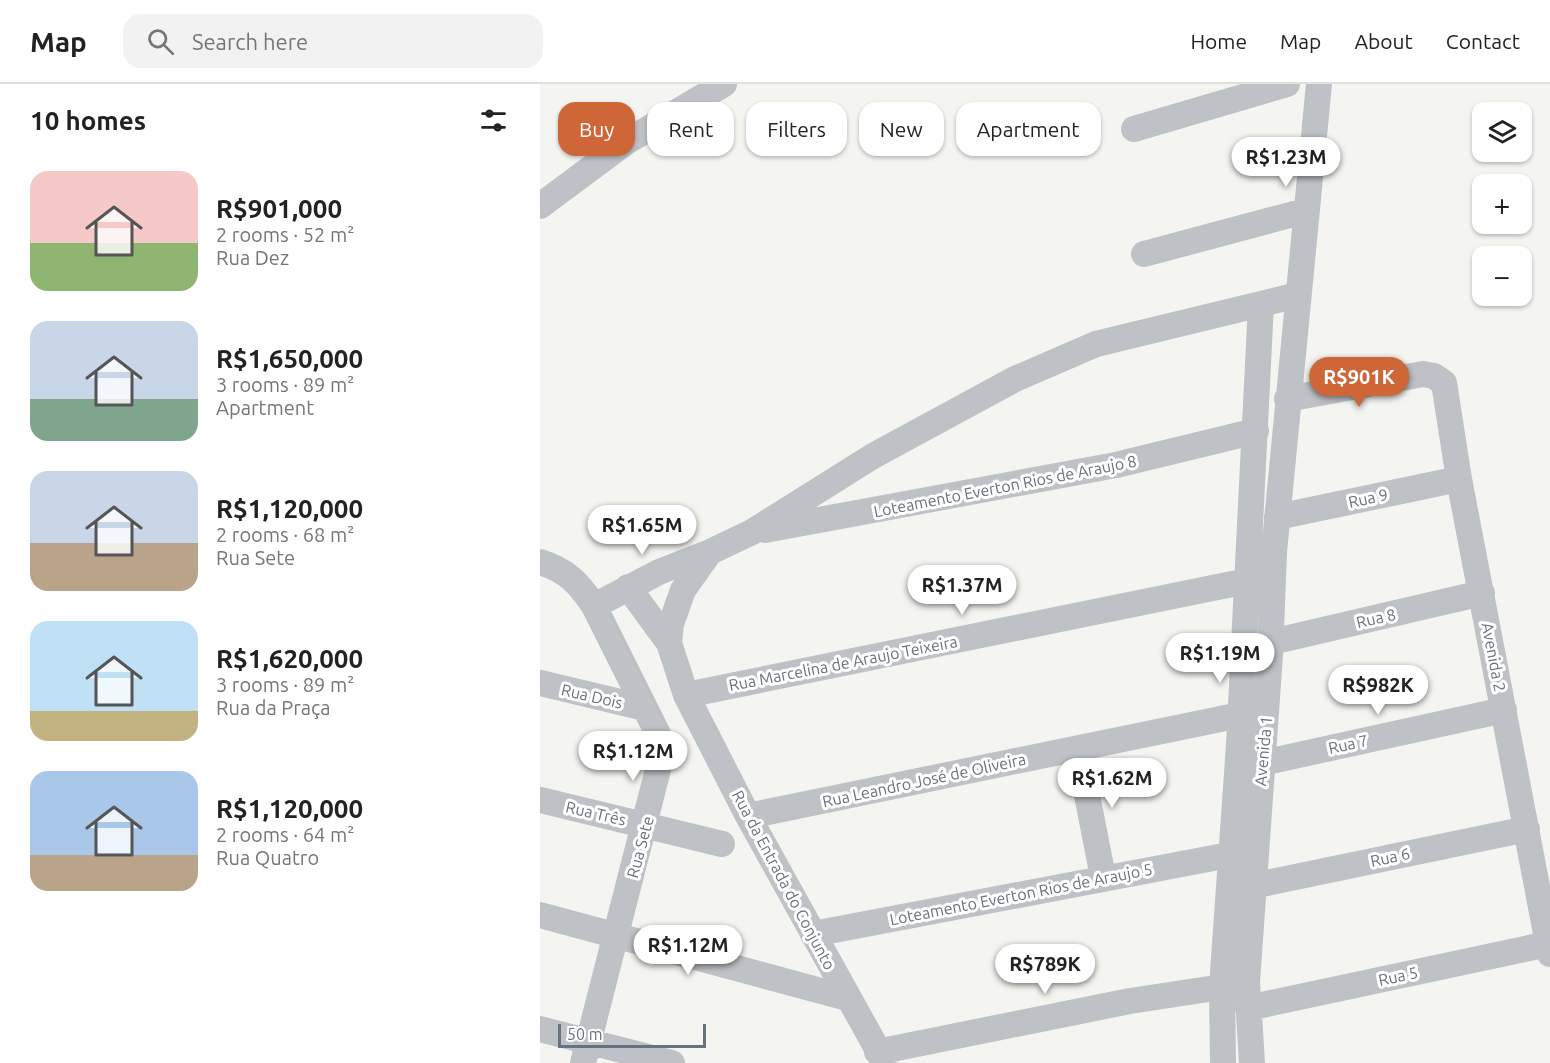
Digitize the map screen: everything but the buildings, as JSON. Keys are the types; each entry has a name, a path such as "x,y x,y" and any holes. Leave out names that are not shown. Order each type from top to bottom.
{"street":[{"path":"540,206 626,142 724,84"},
{"path":"1134,129 1287,84"},
{"name":"Avenida 1","path":"1223,1063 1222,987 1229,855 1255,751 1271,642 1277,517 1318,84"},
{"path":"1144,254 1305,211"},
{"path":"594,606 628,587 752,532 873,456 1015,379 1055,361 1096,344 1298,295"},
{"name":"Avenida 1","path":"1252,1063 1248,1008 1255,751 1240,715 1261,304"},
{"name":"Avenida 2","path":"1287,399 1423,374 1434,376 1444,383 1459,479 1549,949"},
{"name":"Loteamento Everton Rios de Araujo 8","path":"752,532 1116,465 1256,432"},
{"name":"Rua 9","path":"1277,517 1459,479"},
{"path":"669,643 676,606 683,590 710,552"},
{"name":"Rua Sete","path":"540,562 561,569 582,588 594,606 662,746 646,825 586,1052"},
{"name":"Rua Marcelina de Araujo Teixeira","path":"686,695 1247,581"},
{"path":"628,587 669,643"},
{"name":"Rua 8","path":"1271,642 1482,593"},
{"name":"Rua da Entrada do Conjunto","path":"669,643 686,695 748,816 881,1058"},
{"name":"Rua Dois","path":"540,683 645,708"},
{"name":"Rua 7","path":"1255,751 1504,710"},
{"name":"Rua Leandro José de Oliveira","path":"748,816 1240,715"},
{"path":"1078,749 1103,877"},
{"name":"Rua Três","path":"540,800 722,844"},
{"name":"Rua 6","path":"1252,886 1527,829"},
{"name":"Loteamento Everton Rios de Araujo 5","path":"813,934 1103,877 1229,855"},
{"path":"540,915 847,998"},
{"name":"Rua 5","path":"1248,1008 1549,949"},
{"path":"881,1058 1120,1003 1222,987"},
{"path":"540,1029 586,1052 672,1063"}]}
